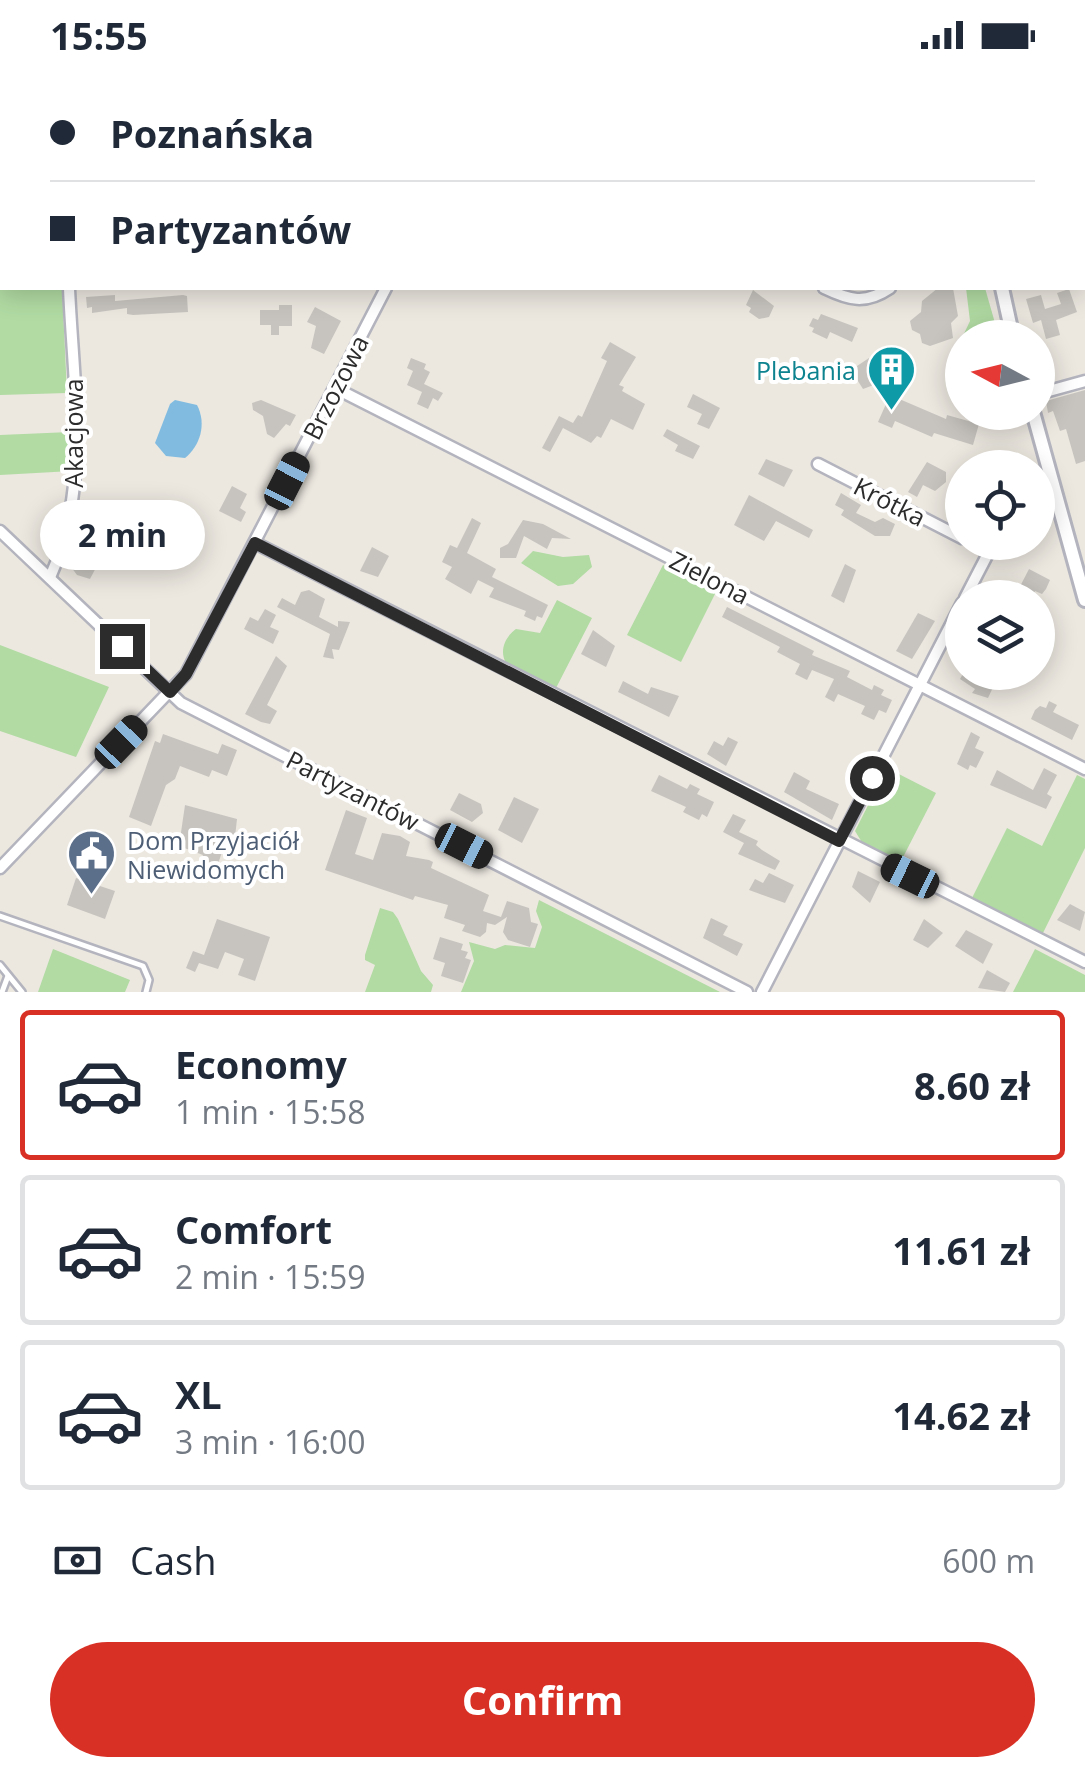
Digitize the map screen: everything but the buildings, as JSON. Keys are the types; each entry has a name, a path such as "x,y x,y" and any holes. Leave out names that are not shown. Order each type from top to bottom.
{"street":[{"name":"Akacjowa","path":"51,575 67,530 76,461 70,290"},
{"name":"Brzozowa","path":"0,868 186,674 385,290"},
{"path":"829,290 856,300 877,302 888,290"},
{"path":"1000,290 1008,320"},
{"path":"1055,389 1085,381"},
{"name":"Zielona","path":"334,388 1085,769"},
{"name":"Krótka","path":"818,464 945,529"},
{"path":"1055,512 1085,600"},
{"name":"Partyzantów","path":"0,530 182,703 747,992"},
{"path":"255,543 1085,962"},
{"path":"762,992 945,637"}],"lane":[{"path":"0,916 142,966 149,980 146,992"},
{"path":"0,965 22,992"},
{"path":"2,992 9,975"}],"green space":[{"path":"0,290 62,290 67,393 0,395"},
{"path":"966,290 986,290 994,320 970,320"},
{"path":"70,432 72,471 0,475 0,435"},
{"path":"533,551 563,557 589,555 592,567 573,584 558,586 521,563"},
{"path":"663,565 716,592 681,662 627,635"},
{"path":"557,600 592,618 556,688 506,663 503,649 516,629 540,633"},
{"path":"0,645 109,687 76,757 0,731"},
{"path":"887,768 936,793 900,863 863,844 855,831"},
{"path":"1077,775 1085,779 1085,848 1042,935 971,900 1007,828 1042,846"},
{"path":"539,900 720,992 461,992 474,961 469,942 495,949 505,945 535,948 542,927 536,911"},
{"path":"380,908 393,912 398,919 421,971 433,985 431,992 365,992 375,965 365,960 365,955"},
{"path":"53,949 130,980 125,992 38,992"},
{"path":"1035,949 1085,975 1085,992 1013,992"}],"water":[{"path":"175,400 197,405 201,420 198,441 185,458 166,456 155,443"}],"place":[{"name":"Plebania","path":"891,412"},
{"name":"Dom Przyjaciół Niewidomych","path":"92,896"}],"route":[{"path":"122,646 170,692 186,674 255,543 839,841 872,778"}]}
